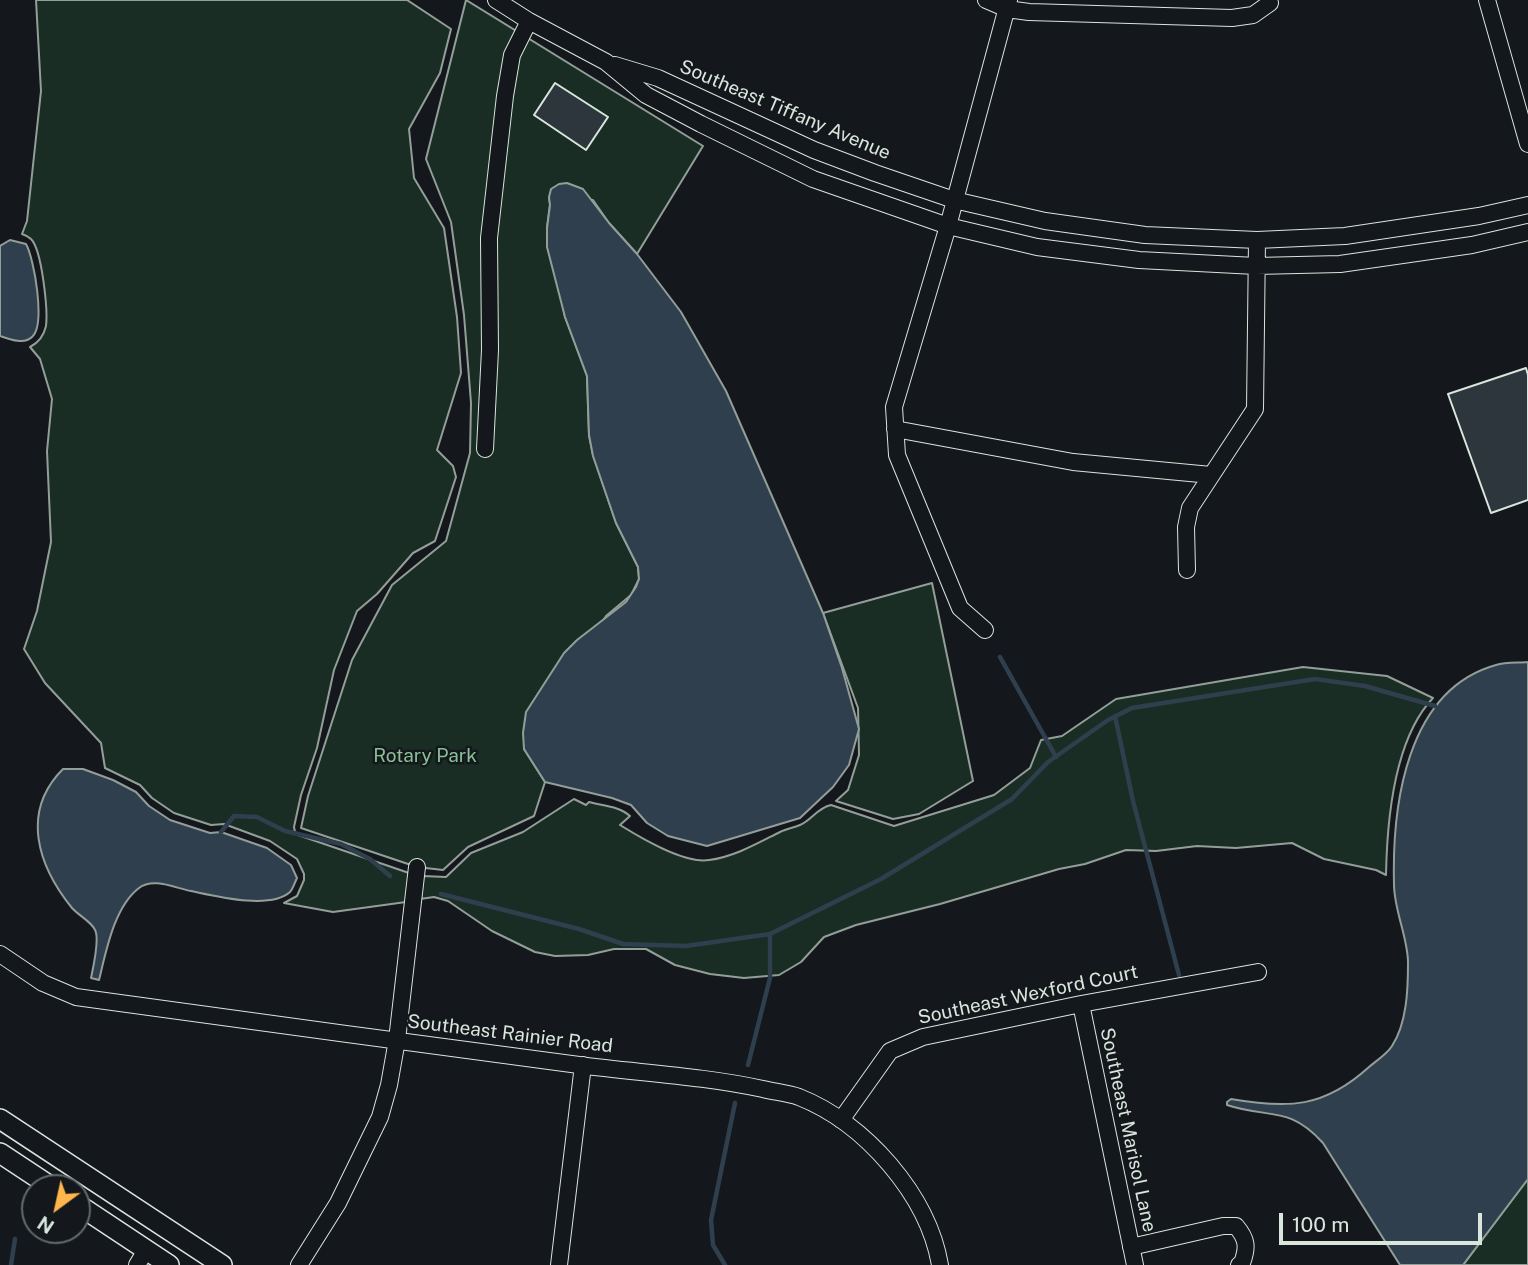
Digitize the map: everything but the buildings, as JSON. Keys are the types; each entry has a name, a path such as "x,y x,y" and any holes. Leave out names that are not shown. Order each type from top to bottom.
{"main road":[{"path":"0,1119 222,1265"},
{"path":"0,1153 31,1174"},
{"path":"91,1216 142,1258 169,1265"}],"street":[{"name":"Southeast Tiffany Avenue","path":"496,0 606,62 658,78 814,150 954,200 1045,220 1145,235 1257,240 1345,236 1479,216 1528,205"},
{"path":"986,0 1029,12 1232,18 1253,15 1270,3"},
{"path":"1487,0 1528,144"},
{"path":"985,630 960,608 897,454 894,407 948,226 1008,4"},
{"path":"485,449 490,351 490,226 512,55 529,21"},
{"name":"Southeast Tiffany Avenue","path":"606,62 646,95 813,179 948,226 1037,247 1139,260 1256,266 1340,264 1472,245 1528,232"},
{"path":"1187,570 1186,527 1190,508 1255,409 1257,240"},
{"path":"895,429 1073,462 1211,475"},
{"path":"299,1265 338,1203 380,1117 397,1040 417,867"},
{"name":"Southeast Rainier Road","path":"0,954 43,983 76,998 737,1083 798,1097 842,1119 881,1156 914,1195 940,1265"},
{"name":"Southeast Wexford Court","path":"842,1119 890,1051 903,1044 958,1029 1081,1004 1258,972"},
{"name":"Southeast Marisol Lane","path":"1081,1004 1135,1265"},
{"path":"559,1265 583,1065"},
{"path":"1131,1247 1223,1226 1236,1226 1245,1237 1247,1249 1242,1263 1238,1265"}],"green space":[{"path":"36,0 407,0 451,29 440,73 409,129 414,178 444,228 457,317 461,373 437,450 453,466 456,477 435,541 413,553 377,594 357,611 334,670 317,748 301,795 294,827 298,835 409,873 406,902 333,912 284,903 297,896 304,880 297,859 270,841 224,824 211,825 174,813 152,798 140,785 105,768 101,743 45,683 24,649 37,611 51,542 47,451 52,399 40,359 30,347 42,336 46,326 45,294 35,245 30,238 22,234 27,221 41,91"},
{"name":"Rotary Park","path":"466,0 703,146 637,254 609,223 593,200 549,197 547,228 565,317 587,376 589,435 593,455 616,523 638,567 639,579 631,595 606,616 524,749 545,782 534,816 468,847 443,870 417,867 301,828 308,796 352,660 392,585 446,541 470,453 471,403 464,315 451,222 426,159"},
{"path":"932,583 973,781 919,814 893,819 836,801 848,790 859,755 858,708 823,613"},
{"path":"1303,667 1387,676 1433,698 1409,735 1401,758 1391,806 1386,875 1376,870 1324,859 1292,843 1236,848 1197,846 1156,851 1126,850 1085,864 856,925 824,937 801,962 779,975 744,978 710,974 675,965 646,949 614,949 588,955 555,956 535,952 492,931 448,901 434,897 420,899 423,876 446,877 471,853 523,832 574,799 586,805 589,802 616,808 630,816 620,825 651,843 688,858 709,860 737,853 800,825 831,805 894,826 994,795 1030,768 1041,740 1062,736 1116,699"},
{"path":"1528,1178 1528,1265 1463,1265"}],"water":[{"path":"567,183 583,189 637,254 681,312 726,391 823,613 859,729 849,765 833,787 800,818 707,846 668,836 647,823 631,805 545,782 524,749 526,712 564,653 626,602 639,579 638,567 616,523 593,456 589,435 587,376 565,317 547,247 551,189"},
{"path":"10,240 26,244 35,276 38,319 32,337 25,341 0,336 0,246"},
{"path":"1528,662 1528,1179 1463,1265 1400,1265 1323,1143 1311,1131 1289,1118 1242,1109 1227,1105 1227,1102 1231,1099 1288,1104 1321,1098 1352,1081 1392,1046 1404,1016 1408,984 1406,943 1396,904 1394,853 1396,820 1410,755 1424,725 1442,699 1466,678 1496,665"},
{"path":"63,769 83,769 113,780 136,792 149,806 170,820 210,833 221,832 267,848 291,865 297,878 292,889 281,897 256,901 214,896 164,884 145,885 130,896 123,906 108,944 99,980 91,978 96,947 95,930 60,892 50,875 39,839 41,803"}],"waterway":[{"path":"1000,657 1056,757"},
{"path":"441,894 579,929 623,944 686,946 770,934 881,879 1012,799 1048,762 1108,720 1132,708 1315,679 1365,686 1435,706"},
{"path":"1115,716 1133,801 1179,975"},
{"path":"221,832 234,816 257,817 285,831 341,844 370,859 390,876"},
{"path":"748,1065 770,978 770,934"},
{"path":"725,1265 713,1245 711,1220 735,1103"},
{"path":"11,1265 15,1239"}]}
